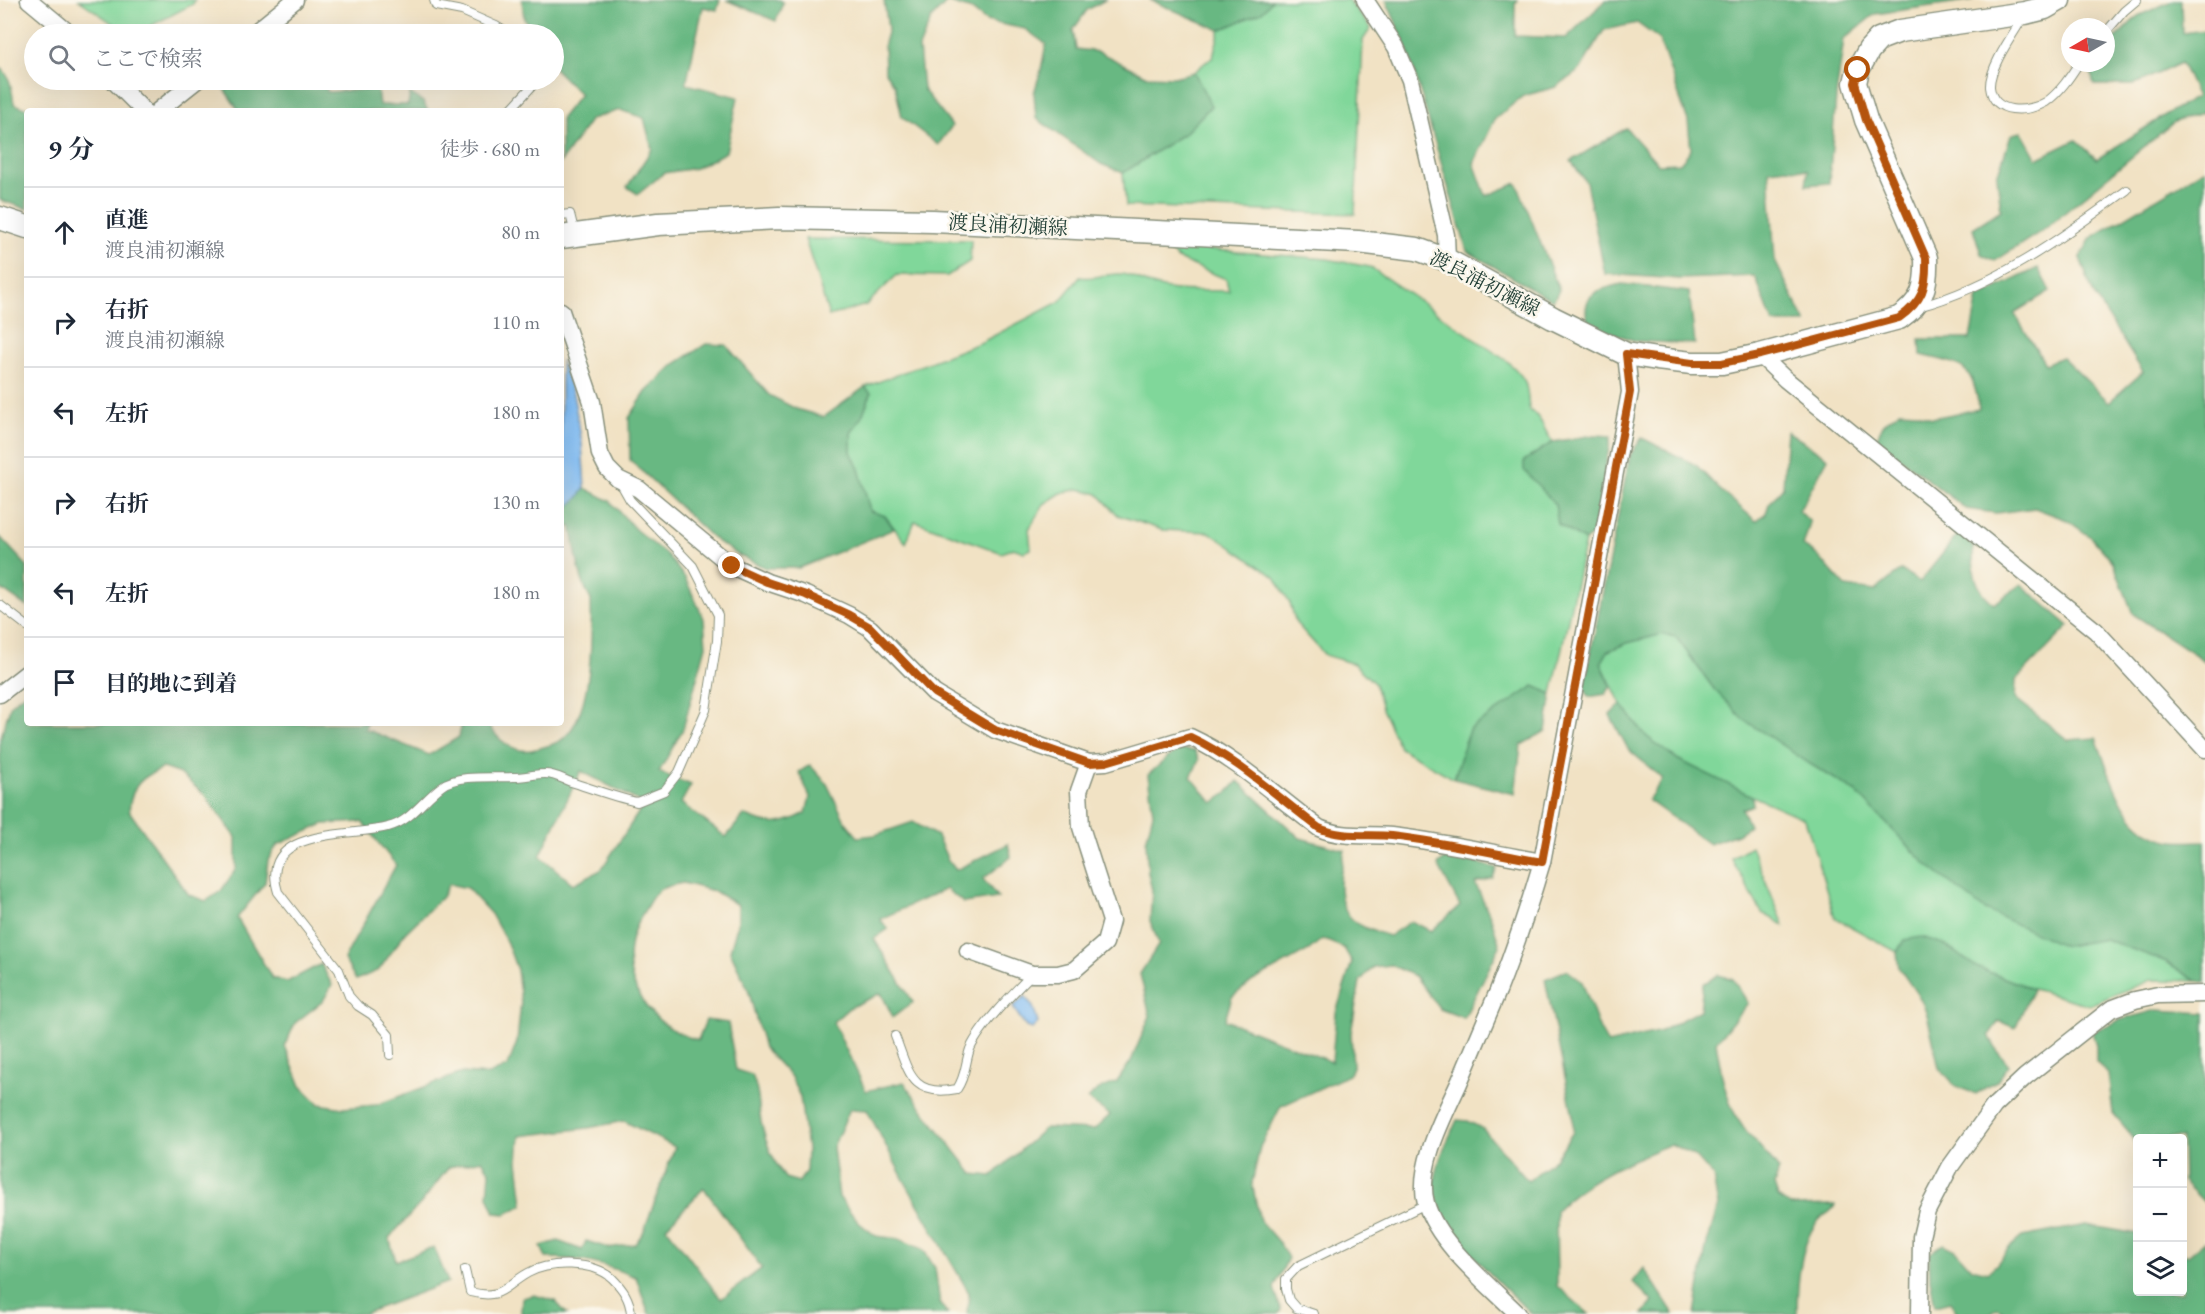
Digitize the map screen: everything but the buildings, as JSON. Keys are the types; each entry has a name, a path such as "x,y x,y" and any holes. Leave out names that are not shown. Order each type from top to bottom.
{"main road":[{"path":"1912,309 1924,287 1927,274 1926,258 1866,120 1855,83 1858,70 1869,50 1879,39 1900,31 2025,13 2045,8 2059,0"},
{"path":"0,218 24,226"},
{"name":"渡良浦初瀬線","path":"568,236 658,224 779,218 933,221 1358,242 1417,249 1447,260 1553,318 1626,354 1692,363 1722,363 1760,355 1899,318 1912,309"}],"street":[{"path":"29,0 58,24"},
{"path":"265,24 295,0"},
{"path":"1365,0 1396,47 1410,80 1446,236 1447,260"},
{"path":"123,90 141,108"},
{"path":"162,108 184,90"},
{"path":"564,320 592,402 600,454 608,468 618,478 639,489 732,566 767,582 806,595 870,627 934,693 995,730 1089,763 1106,762 1190,737 1225,757 1319,828 1330,833 1389,836 1434,842 1542,862"},
{"path":"1518,1314 1455,1250 1432,1220 1423,1189 1436,1137 1525,921 1542,862 1630,392 1626,354"},
{"path":"1760,355 1785,379 2096,631 2205,749"},
{"path":"0,694 24,676"},
{"path":"968,951 1032,974 1058,974 1074,970 1106,943 1111,921 1081,827 1078,791 1089,763"},
{"path":"1920,1314 1921,1237 1927,1211 1950,1167 1994,1106 2033,1070 2111,1009 2158,995 2205,994"}],"lane":[{"path":"434,0 436,6 462,11 491,24"},
{"path":"2115,22 2137,0"},
{"path":"2025,13 1993,70 1990,86 1993,96 2005,108 2023,110 2046,102 2067,82 2073,72"},
{"path":"512,108 528,90"},
{"path":"1912,309 1946,300 1984,284 2067,234 2127,190"},
{"path":"564,215 570,214 568,236"},
{"path":"390,1055 389,1035 372,1015 358,1006 349,996 339,970 278,892 274,879 276,865 281,856 291,847 305,841 342,833 389,827 409,816 444,784 467,778 547,774 637,802 664,791 679,772 706,710 717,640 718,615 693,566 630,500 618,478"},
{"path":"0,605 24,624"},
{"path":"895,1036 909,1072 919,1086 930,1091 957,1089 968,1065 969,1051 978,1035 1032,974"},
{"path":"1314,1314 1296,1308 1289,1300 1286,1279 1298,1266 1426,1204"},
{"path":"465,1270 470,1292 487,1296 506,1290 529,1273 561,1264 578,1265 608,1274 623,1289 631,1306 631,1314"}],"green space":[{"path":"79,0 195,0 193,4 154,24 114,24"},
{"path":"522,0 720,0 717,10 703,7 686,84 738,97 726,152 696,168 664,173 638,194 627,187 652,149 644,118 620,110 591,119 564,158 564,114 580,94 564,78 564,24 527,24 524,18"},
{"path":"726,0 780,0 783,3 776,21"},
{"path":"884,0 1105,0 1087,10 1073,30 1076,49 1099,52 1147,76 1174,77 1194,72 1211,106 1185,133 1123,173 1101,164 1036,118 1034,93 1046,44 1025,29 986,21 972,10 947,2 931,19 919,48 923,89 952,126 938,145 902,117 895,86 885,72 884,43 888,29"},
{"path":"1150,0 1272,0 1262,12 1220,30"},
{"path":"1272,0 1348,0 1371,28 1363,40 1355,214 1126,206 1123,173 1185,133 1211,106 1194,72 1213,56 1220,30 1262,12"},
{"path":"1386,0 1518,0 1515,4 1515,36 1566,38 1606,0 1973,0 1875,14 1844,39 1836,96 1829,183 1806,185 1808,170 1787,168 1769,170 1775,261 1806,323 1773,323 1755,276 1680,279 1605,274 1586,182 1571,161 1626,128 1658,164 1680,163 1691,150 1688,121 1659,39 1637,23 1604,30 1580,70 1556,87 1523,96 1495,119 1474,163 1486,196 1517,183 1559,290 1553,301 1467,251 1408,50"},
{"path":"2174,0 2181,0 2182,33 2205,30 2205,112 2174,122 2045,229 1995,261 1981,254 1973,228 2001,210 1997,176 2011,135 2021,131 2037,159 2076,140 2097,159 2197,97 2181,63 2133,85 2094,85 2091,72 2115,72 2115,38 2138,16"},
{"path":"0,67 9,79 14,104 25,108 24,208 0,200"},
{"path":"225,90 327,90 328,92 377,90 379,105 408,105 410,93 423,102 426,108 237,108"},
{"path":"2205,169 2205,661 2133,614 2113,562 2092,538 2067,520 2035,508 1996,513 1966,509 1876,439 1884,423 1900,411 1916,412 1932,418 1979,409 1969,374 1956,364 1921,355 1920,339 1970,339 1978,297 2038,268 2050,291 2014,313 2045,364 2062,357 2109,402 2143,372 2093,293 2080,258 2091,238"},
{"path":"805,239 971,240 970,261 947,276 897,275 866,305 829,316"},
{"path":"1166,246 1327,259 1370,267 1507,361 1523,378 1527,388 1529,410 1540,420 1553,442 1524,461 1555,505 1558,524 1585,541 1552,694 1534,686 1469,730 1454,779 1400,748 1382,709 1375,684 1354,664 1325,655 1296,623 1290,603 1275,577 1209,532 1162,530 1118,515 1098,494 1079,489 1061,493 1044,504 1029,529 1031,549 1024,552 1013,548 1002,553 915,521 906,543 885,516 870,511 859,469 851,452 851,433 862,416 871,394 865,387 982,342 1059,302 1080,277 1121,274 1164,288 1229,291 1226,279 1178,259"},
{"path":"1622,284 1689,292 1695,344 1636,341 1588,325 1586,306 1592,295"},
{"path":"706,344 726,345 769,395 796,409 824,417 865,387 871,393 862,416 851,433 851,452 859,469 870,511 885,516 894,529 799,568 766,568 716,541 630,460 629,418 646,392 675,364"},
{"path":"1787,431 1828,458 1799,511 1810,522 1803,546 1817,555 1846,587 1875,591 1901,570 1920,582 1958,534 1973,546 1973,564 1978,585 1994,604 2021,584 2069,626 2016,680 2015,698 2068,740 2096,738 2120,800 2139,825 2152,834 2168,840 2205,841 2205,982 2196,981 2167,962 2105,939 2065,946 1985,910 1926,864 1855,791 1743,719 1714,689 1676,637 1663,634 1627,643 1608,651 1601,663 1611,686 1606,694 1589,697 1584,687 1630,455 1642,438 1696,465 1718,488 1756,521 1766,513 1769,504 1783,487"},
{"path":"1594,435 1611,436 1594,533 1585,541 1558,524 1555,504 1524,470 1524,461 1553,442"},
{"path":"585,488 610,501 636,530 668,556 685,578 704,619 706,646 683,729 659,772 691,785 681,803 726,837 744,815 761,822 782,823 806,813 810,797 799,772 810,765 827,784 845,821 858,837 875,835 913,822 937,836 948,860 956,870 1008,844 1011,857 983,879 998,898 964,903 946,889 880,919 888,929 874,939 913,1002 893,1017 881,993 849,1008 833,1022 866,1091 904,1082 973,1174 992,1176 1045,1128 1094,1130 1110,1115 1087,1099 1097,1090 1117,1082 1131,1061 1150,1016 1140,974 1159,944 1150,921 1152,890 1148,873 1146,841 1153,813 1148,775 1180,749 1195,751 1199,760 1191,777 1213,803 1238,781 1300,838 1345,850 1340,882 1342,903 1353,920 1372,931 1389,936 1411,921 1431,931 1460,906 1438,865 1448,856 1497,868 1493,878 1475,883 1491,918 1500,946 1464,1018 1440,1009 1415,976 1391,965 1373,967 1360,981 1351,1033 1353,1067 1349,1075 1281,1106 1260,1147 1252,1183 1260,1221 1280,1244 1288,1258 1274,1288 1281,1310 1278,1314 967,1314 969,1293 867,1110 850,1109 833,1147 839,1197 858,1222 876,1236 899,1239 923,1249 935,1268 940,1304 948,1314 649,1314 636,1277 592,1263 546,1258 541,1246 558,1241 582,1250 586,1241 608,1248 635,1244 643,1233 675,1147 624,1121 520,1136 518,1161 523,1205 506,1214 495,1213 488,1196 490,1172 482,1160 449,1167 422,1202 389,1238 396,1261 434,1247 448,1282 363,1314 0,1314 0,740 11,704 24,693 24,726 366,726 365,729 429,755 459,737 461,726 490,726 506,744 524,750 558,742 574,725 581,709 586,691 591,652 591,600 580,573 571,525 564,532 564,510","holes":["163,768 180,774 204,794 236,837 236,869 221,891 206,901 189,895 129,811 132,795 138,783","581,771 644,804 601,870 573,884 540,856","362,822 396,865 344,959 356,980 379,970 405,933 442,897 449,884 467,888 491,914 507,943 517,970 521,1002 517,1042 508,1066 489,1075 462,1073 376,1105 343,1108 319,1104 301,1086 285,1046 295,1023 323,1001 332,985 321,964 287,982 272,978 237,918 265,883 268,860 277,845 324,824","683,883 714,891 738,905 738,922 730,951 748,989 764,1048 791,1077 800,1097 807,1149 806,1171 799,1182 785,1178 771,1153 764,1133 757,1089 752,1075 736,1070 728,1023 706,1020 698,1040 660,1021 646,1006 636,989 630,971 630,951 634,931 644,911 659,890","1322,939 1344,948 1352,962 1336,1013 1332,1062 1225,1020 1232,997 1253,981 1309,950","704,1188 762,1268 721,1299 666,1227"]},
{"path":"0,537 24,563 24,605 0,588"},
{"path":"1663,634 1676,637 1714,689 1810,764 1855,791 1926,864 2065,946 2105,939 2167,962 2196,981 2151,980 2089,1005 2033,989 1978,968 1943,944 1904,940 1897,952 1835,918 1805,819 1734,788 1677,759 1646,736 1621,704 1601,663 1608,651 1627,643"},
{"path":"1534,686 1552,694 1546,731 1521,745 1515,794 1454,779 1469,730"},
{"path":"1621,704 1646,736 1677,759 1752,796 1753,805 1742,809 1749,826 1737,834 1709,844 1648,800 1663,779 1628,749 1610,715"},
{"path":"1751,846 1784,925 1762,913 1731,858"},
{"path":"1922,937 1943,944 1978,968 2033,989 2015,1028 1999,1021 1989,1035 1996,1049 2009,1065 1998,1080 1976,1094 1955,1086 1939,1068 1922,1001 1899,968 1897,953 1904,940"},
{"path":"1567,970 1582,982 1600,1030 1608,1044 1661,1031 1700,1010 1703,984 1718,975 1733,979 1748,1003 1716,1042 1732,1108 1743,1127 1779,1170 1774,1185 1778,1197 1791,1206 1835,1205 1819,1220 1807,1240 1799,1278 1797,1314 1695,1314 1706,1247 1718,1206 1713,1176 1696,1157 1671,1144 1625,1163 1595,1179 1556,1210 1557,1286 1589,1314 1531,1314 1456,1235 1444,1216 1437,1198 1435,1181 1440,1158 1457,1120 1468,1121 1483,1129 1528,1181 1556,1158 1573,1132 1573,1116 1545,979"},
{"path":"2157,1010 2205,1013 2205,1203 2187,1185 2187,1134 2133,1134 2133,1137 2113,1113 2108,1074 2096,1062 2096,1045 2092,1032 2120,1020"},
{"path":"2086,1225 2133,1233 2133,1296 2187,1296 2187,1255 2205,1241 2205,1314 2007,1314 1998,1308 1989,1314 1958,1314 1950,1302 1935,1306 1930,1279 1929,1254 1943,1244 1955,1250 1971,1268 1988,1272 2022,1237"},
{"path":"1644,1268 1674,1314 1643,1314 1653,1302 1633,1282"},
{"path":"534,1295 555,1301 567,1314 522,1314 522,1298"}],"water":[{"path":"564,368 573,394 582,443 585,488 564,510"},
{"path":"1025,996 1033,1007 1038,1023 1032,1029 1026,1027 1013,1007"}],"route":[{"path":"732,566 767,582 806,595 870,627 934,693 995,730 1089,763 1106,762 1190,737 1225,757 1319,828 1330,833 1389,836 1434,842 1542,862 1630,392 1626,354 1692,363 1722,363 1899,318 1912,309 1920,298 1927,274 1926,258 1866,120 1855,83 1858,70"}]}
